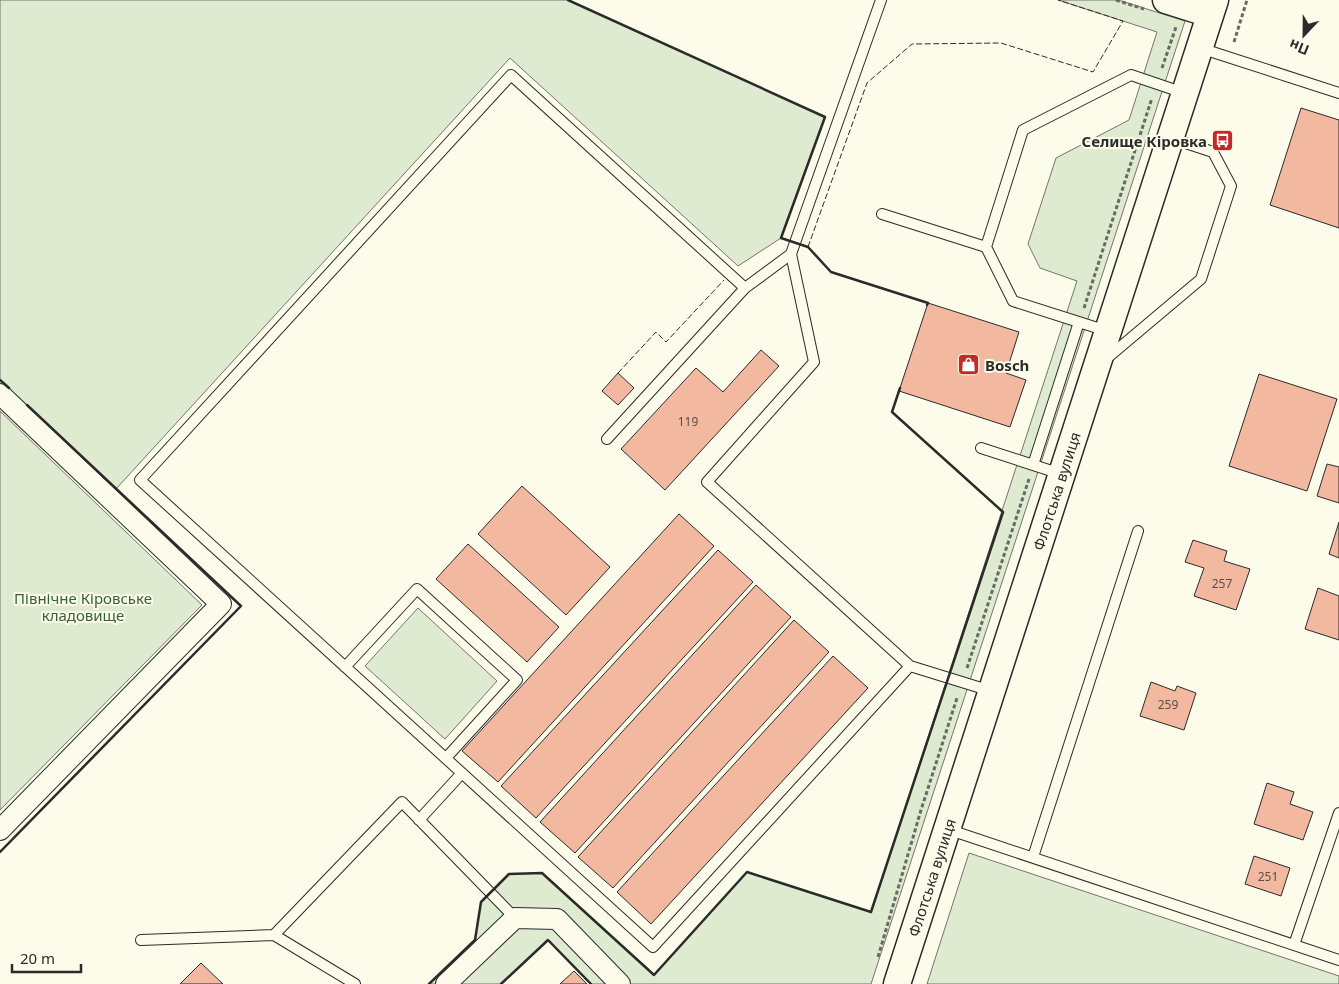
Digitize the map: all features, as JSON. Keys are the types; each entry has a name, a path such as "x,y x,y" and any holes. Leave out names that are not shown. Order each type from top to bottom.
{"street":[{"path":"1174,3 1212,7"},
{"name":"Флотська вулиця","path":"897,984 1212,7"},
{"path":"0,394 221,604 0,830"},
{"path":"446,984 515,918 557,920 620,984"}],"lane":[{"path":"881,0 791,254 814,362 707,482 910,666 992,691"},
{"path":"1199,48 1339,93"},
{"path":"745,288 511,75 140,480 653,947 910,666"},
{"path":"1108,331 1013,300 986,247 1024,130 1131,75 1185,93"},
{"path":"1096,367 1201,278 1231,186 1213,152 1170,138"},
{"path":"882,214 986,247"},
{"path":"607,439 745,288 791,254"},
{"path":"1033,465 1079,322"},
{"path":"981,448 1062,474"},
{"path":"1033,857 1138,531"},
{"path":"345,667 417,589 517,680 446,758"},
{"path":"419,820 462,773"},
{"path":"274,935 402,802 515,918"},
{"path":"1294,945 1339,813"},
{"path":"947,829 1339,960"},
{"path":"140,940 274,935 355,984"}],"path":[{"path":"1229,57 1247,0"},
{"path":"1079,322 1157,84 1174,3"},
{"path":"875,966 921,810 1033,465"}],"green space":[{"path":"0,0 568,0 825,117 781,238 738,266 510,58 116,489 0,380"},
{"path":"1058,0 1118,0 1185,21 871,984 591,984 548,940 501,984 429,984 475,940 481,902 509,874 542,873 654,974 747,872 871,912 1077,281 1040,268 1028,244 1056,158 1129,120 1157,32"},
{"name":"Північне Кіровське кладовище","path":"0,411 202,605 0,810"},
{"path":"418,608 497,681 445,739 365,666"},
{"path":"969,853 1339,976 1339,984 927,984"}],"building":[{"path":"1301,108 1339,120 1339,228 1270,205"},
{"path":"928,303 1019,332 1006,373 1026,380 1010,427 899,391"},
{"path":"761,350 779,366 665,490 621,449 696,368 723,392"},
{"path":"618,373 634,388 618,405 602,391"},
{"path":"1259,374 1337,399 1307,491 1229,466"},
{"path":"1327,464 1339,467 1339,503 1317,496"},
{"path":"522,486 610,567 566,615 478,534"},
{"path":"679,514 714,546 498,782 462,751"},
{"path":"1339,522 1339,558 1329,554"},
{"path":"1193,540 1227,551 1224,561 1250,569 1236,610 1194,596 1204,568 1185,562"},
{"path":"468,544 559,627 527,662 436,579"},
{"path":"718,550 753,582 536,818 501,786"},
{"path":"756,585 791,617 575,853 540,822"},
{"path":"1318,588 1339,596 1339,640 1305,629"},
{"path":"794,620 829,652 613,888 578,857"},
{"path":"833,656 868,688 651,924 617,892"},
{"path":"1151,682 1175,691 1177,686 1196,693 1184,730 1140,716"},
{"path":"1267,783 1294,792 1290,804 1313,812 1303,840 1254,824"},
{"path":"1254,856 1290,868 1281,896 1245,884"},
{"path":"201,963 223,984 180,984"},
{"path":"574,971 587,984 560,984"}],"fence":[{"path":"808,247 867,83 912,44 1001,43 1093,72 1123,21 1058,0"},
{"path":"618,373 656,332 666,342 724,280"}],"wall":[{"path":"568,0 825,117 781,238 808,247 831,272 928,303 927,305"},
{"path":"0,380 9,388"},
{"path":"429,984 475,940 481,902 509,874 542,873 654,975 747,872 871,912 1003,512 892,412 900,388"},
{"path":"0,852 241,606 27,405"},
{"path":"501,984 548,940 591,984"}],"place":[{"name":"Селище Кіровка","path":"1223,141"},
{"name":"Bosch","path":"969,365"}]}
